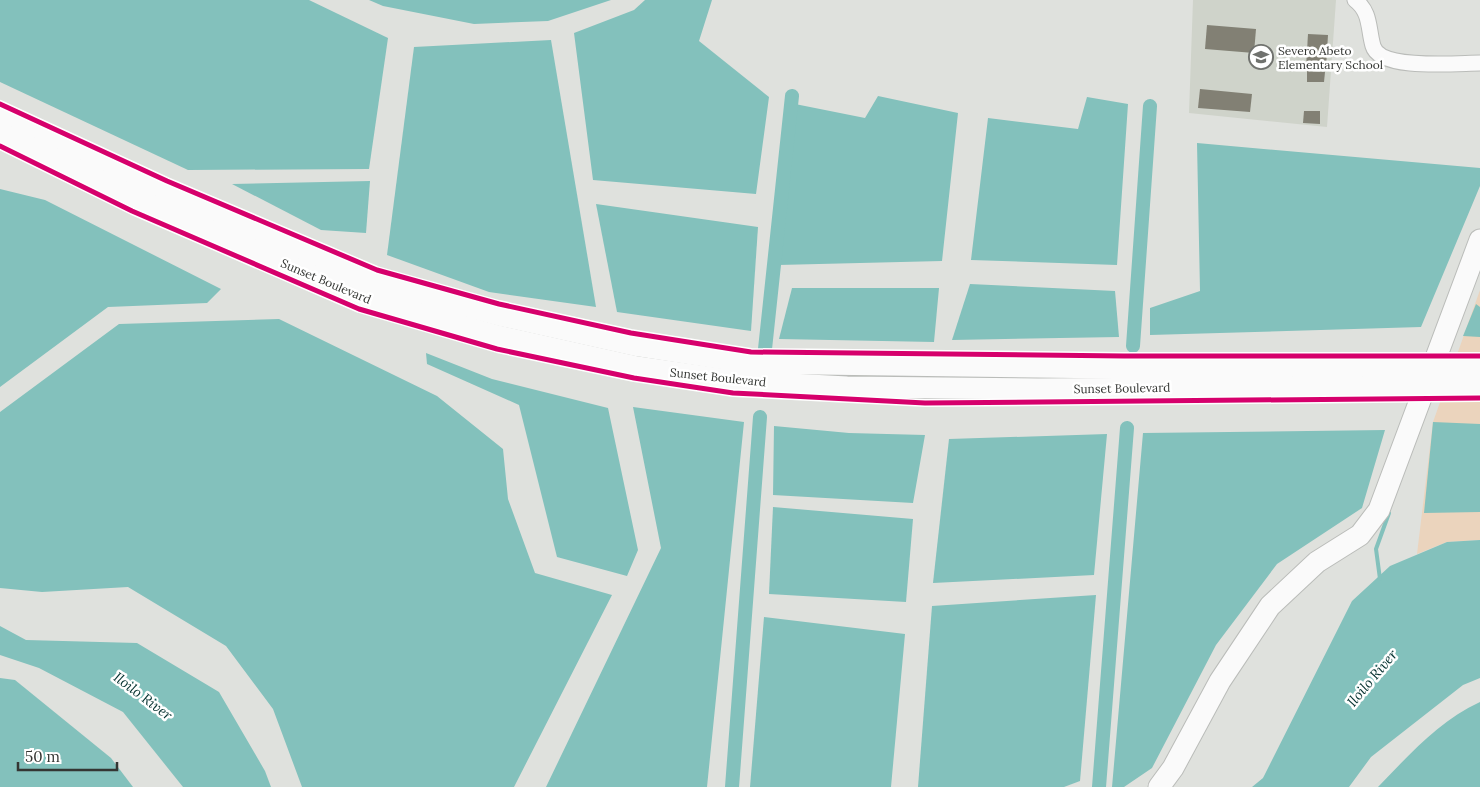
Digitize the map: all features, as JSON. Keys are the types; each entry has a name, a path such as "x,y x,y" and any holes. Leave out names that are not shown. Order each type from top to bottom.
{"main road":[{"name":"Sunset Boulevard","path":"0,114 138,179 256,241"},
{"name":"Sunset Boulevard","path":"0,134 138,199 372,281 494,314 634,344 751,362 1115,368 1428,376 1480,386"},
{"path":"1159,787 1173,768 1220,681 1270,606 1317,562 1360,536 1379,510 1480,240"},
{"name":"Sunset Boulevard","path":"1428,376 1480,368"}],"street":[{"path":"1355,0 1366,13 1373,48 1383,59 1412,63 1480,63"}],"shaded area":[{"name":"Severo Abeto Elementary School","path":"1193,0 1336,0 1327,127 1189,113"},
{"path":"1480,290 1480,540 1447,542 1417,554 1433,422"}],"water":[{"path":"0,0 309,0 388,38 369,169 188,170 0,82"},
{"path":"369,0 611,0 548,21 474,24 383,6"},
{"path":"645,0 712,0 699,41 769,97 756,194 593,180 574,33 634,10"},
{"path":"551,40 596,307 489,292 387,255 414,47"},
{"path":"878,96 958,113 942,261 778,265 795,104 865,118"},
{"path":"1087,97 1128,104 1117,265 971,260 988,118 1078,129"},
{"path":"1197,143 1480,168 1480,186 1421,327 1150,335 1150,308 1200,291"},
{"path":"370,181 366,233 321,230 232,184"},
{"path":"0,189 45,200 221,289 207,303 108,307 0,387"},
{"path":"596,204 758,227 751,331 617,312"},
{"path":"970,284 1115,291 1119,337 952,340"},
{"path":"792,288 939,288 934,342 779,339"},
{"path":"1476,304 1480,307 1480,337 1463,336"},
{"path":"279,319 437,396 503,449 508,499 535,573 612,595 514,787 302,787 273,709 226,646 128,587 42,592 0,588 0,412 119,324"},
{"path":"426,353 492,379 608,408 638,550 627,576 557,557 519,405 427,364"},
{"path":"633,407 744,422 707,787 546,787 661,548"},
{"path":"1433,422 1480,424 1480,512 1424,513"},
{"path":"774,426 849,433 925,435 913,503 773,495"},
{"path":"1385,430 1362,508 1277,564 1216,645 1152,768 1124,787 1112,787 1143,433"},
{"path":"1107,434 1094,575 933,583 949,439"},
{"path":"773,507 913,519 906,602 769,594"},
{"name":"Iloilo River","path":"1480,540 1480,678 1463,685 1371,757 1349,787 1252,787 1263,778 1352,601 1390,566 1447,542"},
{"path":"1096,595 1080,781 1064,787 918,787 932,606"},
{"path":"764,617 905,634 891,787 750,787"},
{"name":"Iloilo River","path":"0,626 26,640 137,643 219,692 265,771 271,787 183,787 123,712 39,668 0,655"},
{"path":"0,678 15,680 111,758 133,787 0,787"},
{"path":"1480,702 1480,787 1378,787 1413,751 1438,729"}],"building":[{"path":"1207,25 1256,29 1254,53 1205,49"},
{"path":"1308,34 1328,35 1326,69 1306,68"},
{"path":"1307,71 1325,72 1324,82 1307,82"},
{"path":"1200,89 1252,94 1250,112 1198,108"},
{"path":"1304,111 1320,111 1320,124 1303,123"}],"waterway":[{"path":"765,349 792,96"},
{"path":"1133,346 1150,106"},
{"path":"732,787 760,417"},
{"path":"1099,787 1127,428"},
{"path":"1380,579 1376,549 1389,513"}],"cycle path":[{"path":"0,104 167,181 377,270 499,304 631,333 751,352 1124,356 1480,356"},
{"path":"0,146 132,211 359,309 497,349 634,378 733,393 925,403 1480,398"}],"place":[{"name":"Severo Abeto Elementary School","path":"1261,57"}]}
